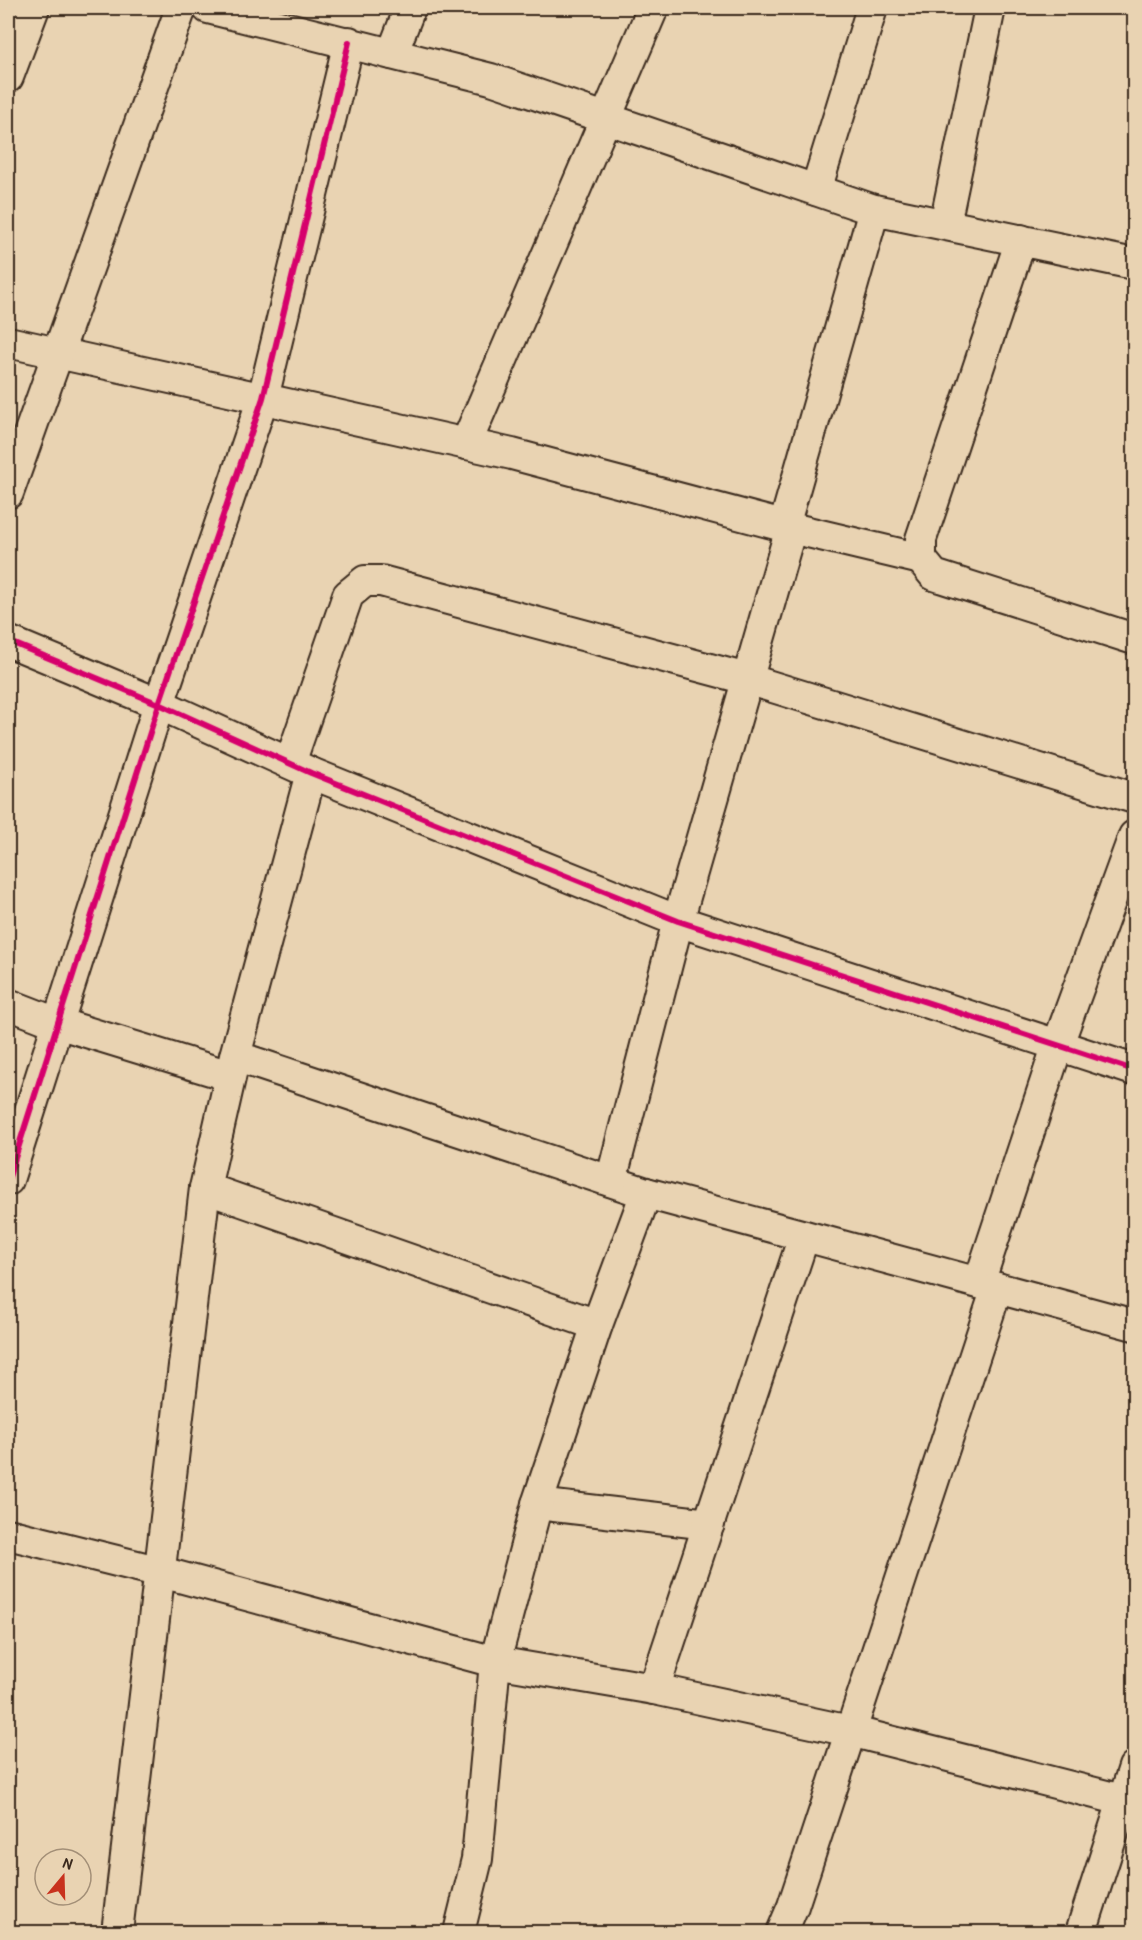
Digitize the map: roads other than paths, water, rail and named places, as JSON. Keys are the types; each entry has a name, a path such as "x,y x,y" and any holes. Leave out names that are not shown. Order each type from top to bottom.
{"street":[{"path":"8,77 34,8"},
{"path":"8,492 181,8"},
{"path":"208,8 492,80 874,210 1134,264"},
{"path":"392,54 410,8"},
{"path":"466,444 653,8"},
{"path":"816,190 872,8"},
{"path":"945,224 990,8"},
{"path":"8,1180 159,704 263,398 349,42"},
{"path":"611,1181 678,921 747,679 874,210"},
{"path":"921,559 921,539 1021,240"},
{"path":"8,342 466,444 921,559 934,575 1134,639"},
{"path":"117,1932 205,1188 300,768 348,595 365,581 381,581 402,586 747,679 1134,798"},
{"path":"8,642 159,704 300,768 678,921 1134,1070"},
{"path":"782,1932 793,1906 850,1731 988,1285 1058,1044 1134,836"},
{"path":"8,1004 57,1023 233,1066 646,1193 1134,1325"},
{"path":"205,1188 597,1325"},
{"path":"459,1932 477,1859 495,1662 537,1504 597,1325 646,1193"},
{"path":"654,1689 804,1236"},
{"path":"537,1504 709,1524"},
{"path":"8,1534 161,1572 495,1662 654,1689 850,1731 1128,1802"},
{"path":"1081,1932 1128,1802 1134,1767"}]}
